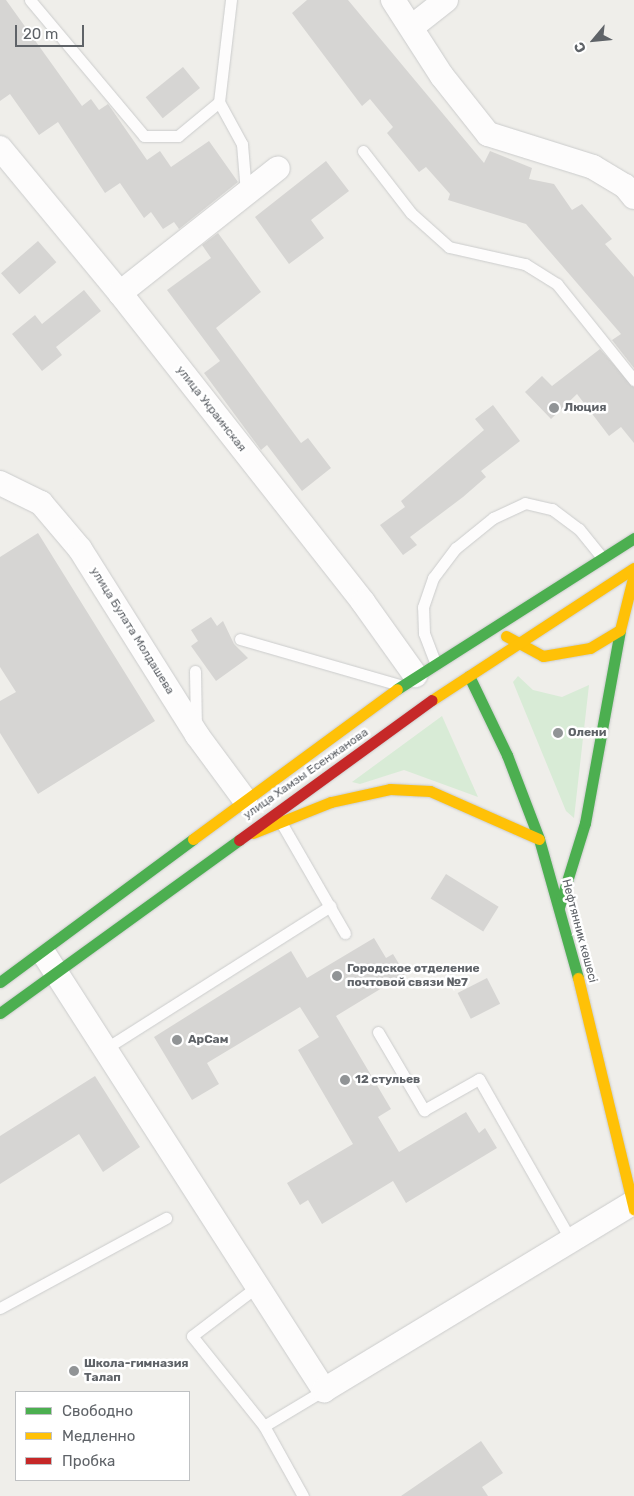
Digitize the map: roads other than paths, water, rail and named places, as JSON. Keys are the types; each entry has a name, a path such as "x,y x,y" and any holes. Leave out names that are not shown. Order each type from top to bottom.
{"main road":[{"name":"улица Хамзы Есенжанова","path":"0,982 407,681 492,622 634,538"},
{"name":"улица Хамзы Есенжанова","path":"0,1013 240,838 469,676 634,568"},
{"path":"559,907 585,823 620,630 634,574"},
{"path":"492,622 516,646 543,656 567,654 590,648 620,630"},
{"name":"Нефтянник көшесі","path":"453,650 469,676 507,755 538,839 559,907 633,1206"},
{"path":"240,838 282,824 330,802 390,789 430,791 538,839"}],"street":[{"path":"393,0 413,26 442,76 488,134 594,167 631,187"},
{"path":"413,26 446,0"},
{"name":"улица Украинская","path":"0,148 120,293 363,602 407,681"},
{"path":"120,293 278,168"},
{"name":"улица Булата Молдашева","path":"0,483 40,503 80,548 197,735 245,800"},
{"path":"43,950 105,1049 259,1284 324,1390 571,1240 633,1206"}],"lane":[{"path":"30,0 144,136 178,136 219,102"},
{"path":"231,0 219,102 242,144 246,193"},
{"path":"363,151 411,213 449,247 525,264 558,284 634,380"},
{"path":"435,662 424,633 423,607 432,578 456,548 493,518 525,503 552,509 579,529 601,556"},
{"path":"240,639 407,681"},
{"path":"195,671 197,735"},
{"path":"282,824 345,933"},
{"path":"105,1049 330,906"},
{"path":"378,1032 424,1110 479,1079 571,1240"},
{"path":"0,1308 166,1218"},
{"path":"259,1284 192,1336 264,1426 303,1496"},
{"path":"264,1426 324,1390"}],"place":[{"name":"Люция","path":"554,408"},
{"name":"Олени","path":"558,733"},
{"name":"Городское отделение почтовой связи №7","path":"337,976"},
{"name":"АрСам","path":"177,1040"},
{"name":"12 стульев","path":"345,1080"},
{"name":"Школа-гимназия Талап","path":"74,1371"}]}
